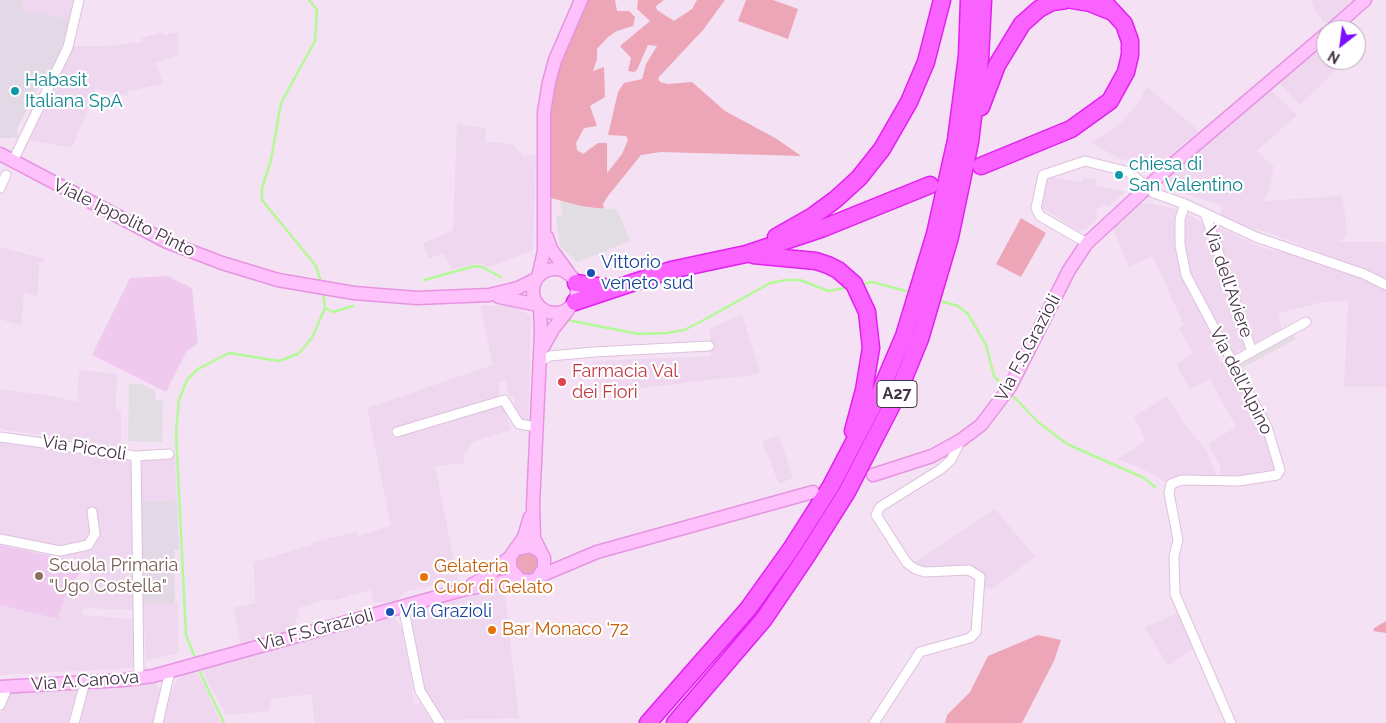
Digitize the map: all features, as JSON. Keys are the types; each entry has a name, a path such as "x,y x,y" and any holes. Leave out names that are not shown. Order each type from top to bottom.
{"highway":[{"name":"A27","path":"746,254 813,216 836,199 859,178 882,149 908,102 926,62 942,0"},
{"name":"A27","path":"648,723 748,609 791,549 831,486 880,392 904,336 927,262 956,140 967,56 968,0"},
{"name":"A27","path":"675,723 764,619 806,557 872,447 897,395 931,304 950,237 970,142 980,59 984,0"},
{"name":"A27","path":"970,142 997,65 1013,37 1026,19 1039,9 1052,2 1066,0"},
{"path":"1072,0 1090,3 1115,13"},
{"path":"981,166 1071,129 1110,101 1126,72 1130,55 1130,41 1124,24 1102,0"},
{"name":"A27","path":"572,305 613,288 671,270 746,254 821,229 930,185"},
{"name":"A27","path":"746,254 816,261 828,265 846,276 854,284 861,296 869,325 871,348 869,364 851,436 831,486"},
{"name":"A27","path":"572,278 613,288"}],"main road":[{"path":"572,305 557,314 550,313 539,306 533,296 543,259 545,230 544,112 549,82 558,52 581,0"},
{"path":"1342,20 1365,0"},
{"name":"Via F.S.Grazioli","path":"873,475 913,464 961,440 981,425 1001,401 1068,270 1087,243 1166,170 1316,42"},
{"name":"Viale Ippolito Pinto","path":"0,154 167,242 249,272 311,287 417,298 489,295 518,288 537,278"},
{"path":"540,360 548,336 577,296 572,278 551,249 545,230"},
{"path":"537,278 547,270 554,268 572,278"},
{"name":"Viale Ippolito Pinto","path":"489,295 539,306"},
{"path":"539,306 540,360 533,505 534,538 542,553 544,568 540,576"},
{"path":"513,553 531,546 558,560 581,557 814,492"},
{"path":"533,505 526,531 513,553 510,568 515,577 526,581 581,557"},
{"name":"Via F.S.Grazioli","path":"462,590 486,577 513,553"},
{"name":"Via F.S.Grazioli","path":"170,672 462,590 512,580 526,581"},
{"name":"Via A.Canova","path":"4,686 139,678 170,672"}],"street":[{"path":"13,161 68,47 79,0"},
{"path":"1087,243 1039,214 1036,206 1043,175 1082,161 1089,161 1129,172 1146,188 1256,237 1299,251 1386,285"},
{"path":"0,188 6,175"},
{"name":"Via dell'Alpino","path":"1184,204 1180,219 1180,245 1186,275 1231,363 1267,427 1279,472 1239,481 1182,480 1171,484 1169,493 1178,540 1174,556 1175,594 1231,723"},
{"name":"Via dell'Aviere","path":"1205,213 1252,352"},
{"name":"Via dell'Aviere","path":"1231,363 1306,322"},
{"path":"540,360 550,356 594,352 709,346"},
{"path":"397,432 504,400 519,424 537,427"},
{"name":"Via Piccoli","path":"0,437 136,456 169,454"},
{"path":"874,723 920,652 970,638 976,632 980,577 969,570 925,572 915,570 907,563 876,515 880,508 941,469 951,460 961,440"},
{"path":"136,456 139,678"},
{"path":"0,539 60,551 88,545 95,534 92,512"},
{"path":"403,606 420,690 440,723"},
{"path":"158,723 170,672"},
{"path":"74,723 85,682"},
{"path":"0,705 4,686"}],"shaded area":[{"path":"0,0 21,0 22,11 71,19 59,54 49,74 46,73 17,128 18,138 0,138"},
{"path":"21,0 74,0 71,19 21,11"},
{"path":"587,0 615,0 617,11 629,11 635,17 633,26 617,31 608,37 597,49 597,59 593,71 604,67 605,97 590,106 597,126 584,128 576,143 577,150 583,154 598,143 607,143 607,173 622,154 628,140 626,136 608,135 618,92 624,83 642,79 646,64 657,46 648,45 637,70 634,72 628,71 631,58 620,46 650,21 637,9 638,0 664,0 656,6 657,10 674,21 692,9 697,0 725,0 703,30 658,78 660,82 668,84 692,82 725,111 777,139 801,156 661,152 641,155 608,196 603,204 604,209 580,206 551,198 548,195 550,114 554,83 560,62"},
{"path":"746,0 773,0 798,9 788,39 738,21"},
{"path":"1312,0 1358,0 1333,20 1322,20 1314,8"},
{"path":"162,32 164,35 179,32 178,55 155,63 163,83 127,92 128,96 96,89 72,148 29,140 74,46 108,46 143,42 141,38"},
{"path":"1316,53 1316,70 1336,70 1300,105 1279,83"},
{"path":"1147,87 1199,131 1155,168 1118,158 1090,142 1107,134 1121,122 1136,106"},
{"path":"1271,90 1297,115 1257,151 1274,167 1269,190 1264,201 1341,196 1347,233 1342,240 1335,242 1386,242 1386,278 1270,233 1241,225 1220,215 1222,206 1163,186 1165,176"},
{"path":"457,124 486,128 486,142 513,144 523,156 536,155 533,250 487,268 483,264 474,264 452,269 443,253 429,259 423,243 453,230"},
{"path":"1051,177 1082,182 1083,177 1097,180 1096,185 1125,192 1109,207 1101,205 1100,209 1097,208 1096,220 1085,230 1079,231 1042,208 1046,181"},
{"path":"560,201 590,208 617,209 630,241 577,262 560,246 556,216 563,215"},
{"path":"1147,203 1177,209 1175,222 1183,274 1190,292 1216,341 1210,345 1221,363 1226,360 1264,428 1277,472 1224,480 1221,475 1219,464 1208,444 1236,427 1210,379 1190,390 1176,364 1193,354 1179,328 1184,326 1153,256 1129,267 1112,227 1134,205"},
{"path":"1189,215 1203,223 1248,347 1231,356 1187,269 1183,235 1184,217"},
{"path":"1021,218 1046,233 1021,277 996,264"},
{"path":"1215,226 1261,247 1278,252 1287,250 1386,288 1386,387 1344,387 1348,301 1322,302 1279,313 1281,329 1253,344 1213,227"},
{"path":"0,247 45,259 44,263 39,262 38,296 24,292 21,326 0,319"},
{"path":"167,276 192,288 198,343 187,351 166,392 92,355 130,278"},
{"path":"514,305 531,316 528,424 519,421 513,396 509,396 505,380 498,383 500,392 496,400 390,431 393,438 500,405 505,408 510,430 472,442 466,453 463,454 465,463 435,466 458,580 405,592 395,601 374,603 371,590 336,600 326,599 299,608 293,631 241,645 233,608 255,603 254,562 312,545 313,542 356,532 358,536 391,526 367,408 493,365 480,306"},
{"path":"742,314 760,373 594,393 591,361 711,356 710,329"},
{"path":"1293,334 1296,339 1242,368 1239,362"},
{"path":"79,370 117,374 116,407 121,412 121,447 0,429 0,389 54,396 77,402"},
{"path":"129,384 141,384 155,391 156,400 163,400 162,442 128,441"},
{"path":"1167,396 1183,422 1206,450 1217,477 1162,481 1151,473 1118,459 1146,441 1134,417"},
{"path":"779,436 793,478 779,484 762,441"},
{"path":"0,439 115,457 132,462 135,610 84,608 83,615 133,619 135,662 132,668 0,675 0,605 58,619 64,599 70,589 86,593 92,564 53,556 59,547 0,535"},
{"path":"175,455 177,501 140,502 142,457"},
{"path":"177,501 179,550 174,550 175,603 143,603 140,502"},
{"path":"995,509 1035,557 991,590 989,587 985,590 977,574 919,570 915,562"},
{"name":"Scuola Primaria \"Ugo Costella\"","path":"0,545 86,563 64,599 58,619 0,605"},
{"path":"527,551 532,552 538,558 538,568 532,574 527,575 522,574 516,568 515,563 516,558 522,552"},
{"path":"504,586 519,718 442,720 423,685 410,612"},
{"path":"143,603 178,603 178,653 146,661"},
{"path":"1179,613 1193,649 1168,666 1145,627"},
{"path":"394,617 402,628 413,686 414,704 421,703 433,723 314,723 312,694 271,699 270,711 226,715 201,668 333,631"},
{"path":"1386,621 1386,633 1373,631 1374,628"},
{"path":"1038,635 1061,640 1054,661 1022,723 945,723 947,715 970,692 988,656"},
{"path":"193,667 207,690 220,723 161,723 175,683 185,671"},
{"path":"152,680 161,690 155,723 78,723 90,686"},
{"path":"81,685 71,723 0,723 0,715 9,693"}],"waterway":[{"path":"309,0 317,10 315,41 281,103 271,160 262,188 262,200 316,266 321,282"},
{"path":"424,280 475,266 482,267 501,277"},
{"path":"567,320 639,334 667,333 684,330 770,283 800,280 828,291 850,287"},
{"path":"860,285 872,282 910,292"},
{"path":"196,660 186,635 176,432 179,400 187,380 198,369 229,353 279,361 298,354 312,338 325,308 323,293"},
{"path":"937,300 958,306 968,314 986,345 994,376 1004,387"},
{"path":"325,308 333,312 353,306"},
{"path":"1011,394 1038,422 1067,444 1144,478 1155,487"},
{"path":"198,668 224,723"}],"place":[{"name":"Habasit Italiana SpA","path":"15,91"},
{"name":"chiesa di San Valentino","path":"1119,175"},
{"name":"Vittorio veneto sud","path":"591,273"},
{"name":"Farmacia Val dei Fiori","path":"562,382"},
{"name":"Scuola Primaria \"Ugo Costella\"","path":"39,576"},
{"name":"Gelateria Cuor di Gelato","path":"424,577"},
{"name":"Via Grazioli","path":"390,612"},
{"name":"Bar Monaco '72","path":"492,630"}]}
